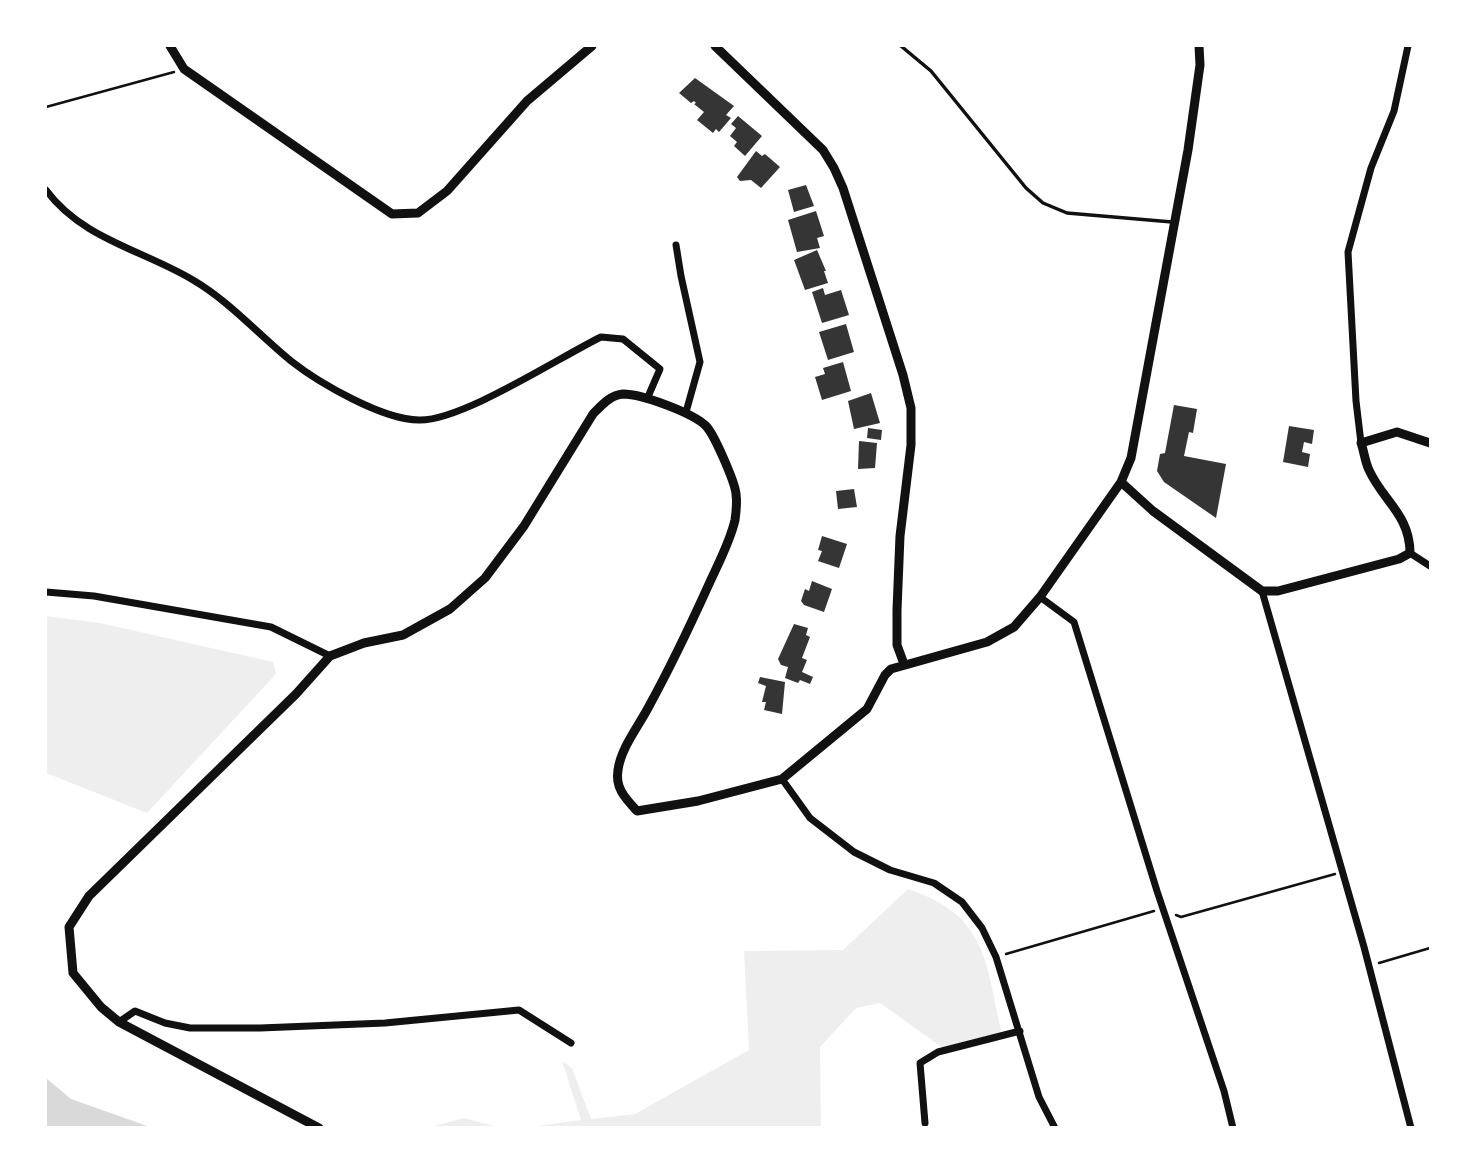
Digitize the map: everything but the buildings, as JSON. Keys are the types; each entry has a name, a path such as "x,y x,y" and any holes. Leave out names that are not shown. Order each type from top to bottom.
{"street":[{"path":"170,46 184,69 391,214 418,213 447,191 527,101 592,46"},
{"path":"715,46 822,150 834,168 843,188 903,375 911,408 911,445 900,536 897,610 897,645 904,664"},
{"path":"319,1128 119,1022 101,1007 73,973 69,927 89,896 296,694 330,656 364,643 403,635 450,610 485,578 524,526 593,414 607,400 622,394 647,398 668,408 686,412 707,426 736,493 735,520 724,551 690,626 623,752 617,785 625,799 637,811 698,800 782,779 867,709 891,669 986,642 1014,627 1040,597 1121,482 1131,458 1188,150 1200,65 1199,46"},
{"path":"1408,46 1394,111 1371,168 1348,252 1356,401 1362,443 1369,470 1404,521 1410,538 1410,553"},
{"path":"46,191 57,205 100,237 194,280 244,319 292,363 379,412 419,421 456,412 601,337 623,339 660,369 647,398"},
{"path":"677,244 681,276 700,362 686,412"},
{"path":"1362,443 1397,432 1430,443"},
{"path":"1121,482 1153,511 1262,591 1278,591 1399,559 1410,553"},
{"path":"1410,553 1430,566"},
{"path":"1262,591 1369,965 1411,1128"},
{"path":"46,592 94,596 271,627 330,656"},
{"path":"1040,597 1074,622 1157,891 1224,1091 1233,1128"},
{"path":"782,779 810,818 854,852 890,870 934,883 962,902 982,929 996,957 1039,1097 1055,1128"},
{"path":"119,1022 135,1011 166,1023 190,1028 260,1028 384,1023 519,1010 571,1044"},
{"path":"925,1123 920,1063 938,1052 1020,1031"}],"lane":[{"path":"901,46 931,71 1026,188 1043,203 1067,213 1173,222"}],"path":[{"path":"46,107 184,69"},
{"path":"1369,965 1430,948"}],"shaded area":[{"path":"46,616 100,623 273,662 276,674 147,813 46,773"},
{"path":"908,889 954,912 978,943 991,982 1001,1030 996,1041 954,1052 939,1045 880,1003 856,1008 820,1047 821,1127 524,1128 581,1120 562,1061 572,1068 591,1119 635,1114 749,1050 744,951 843,950"},
{"path":"46,1078 71,1099 150,1127 46,1127"},
{"path":"464,1118 498,1127 431,1127"}]}
